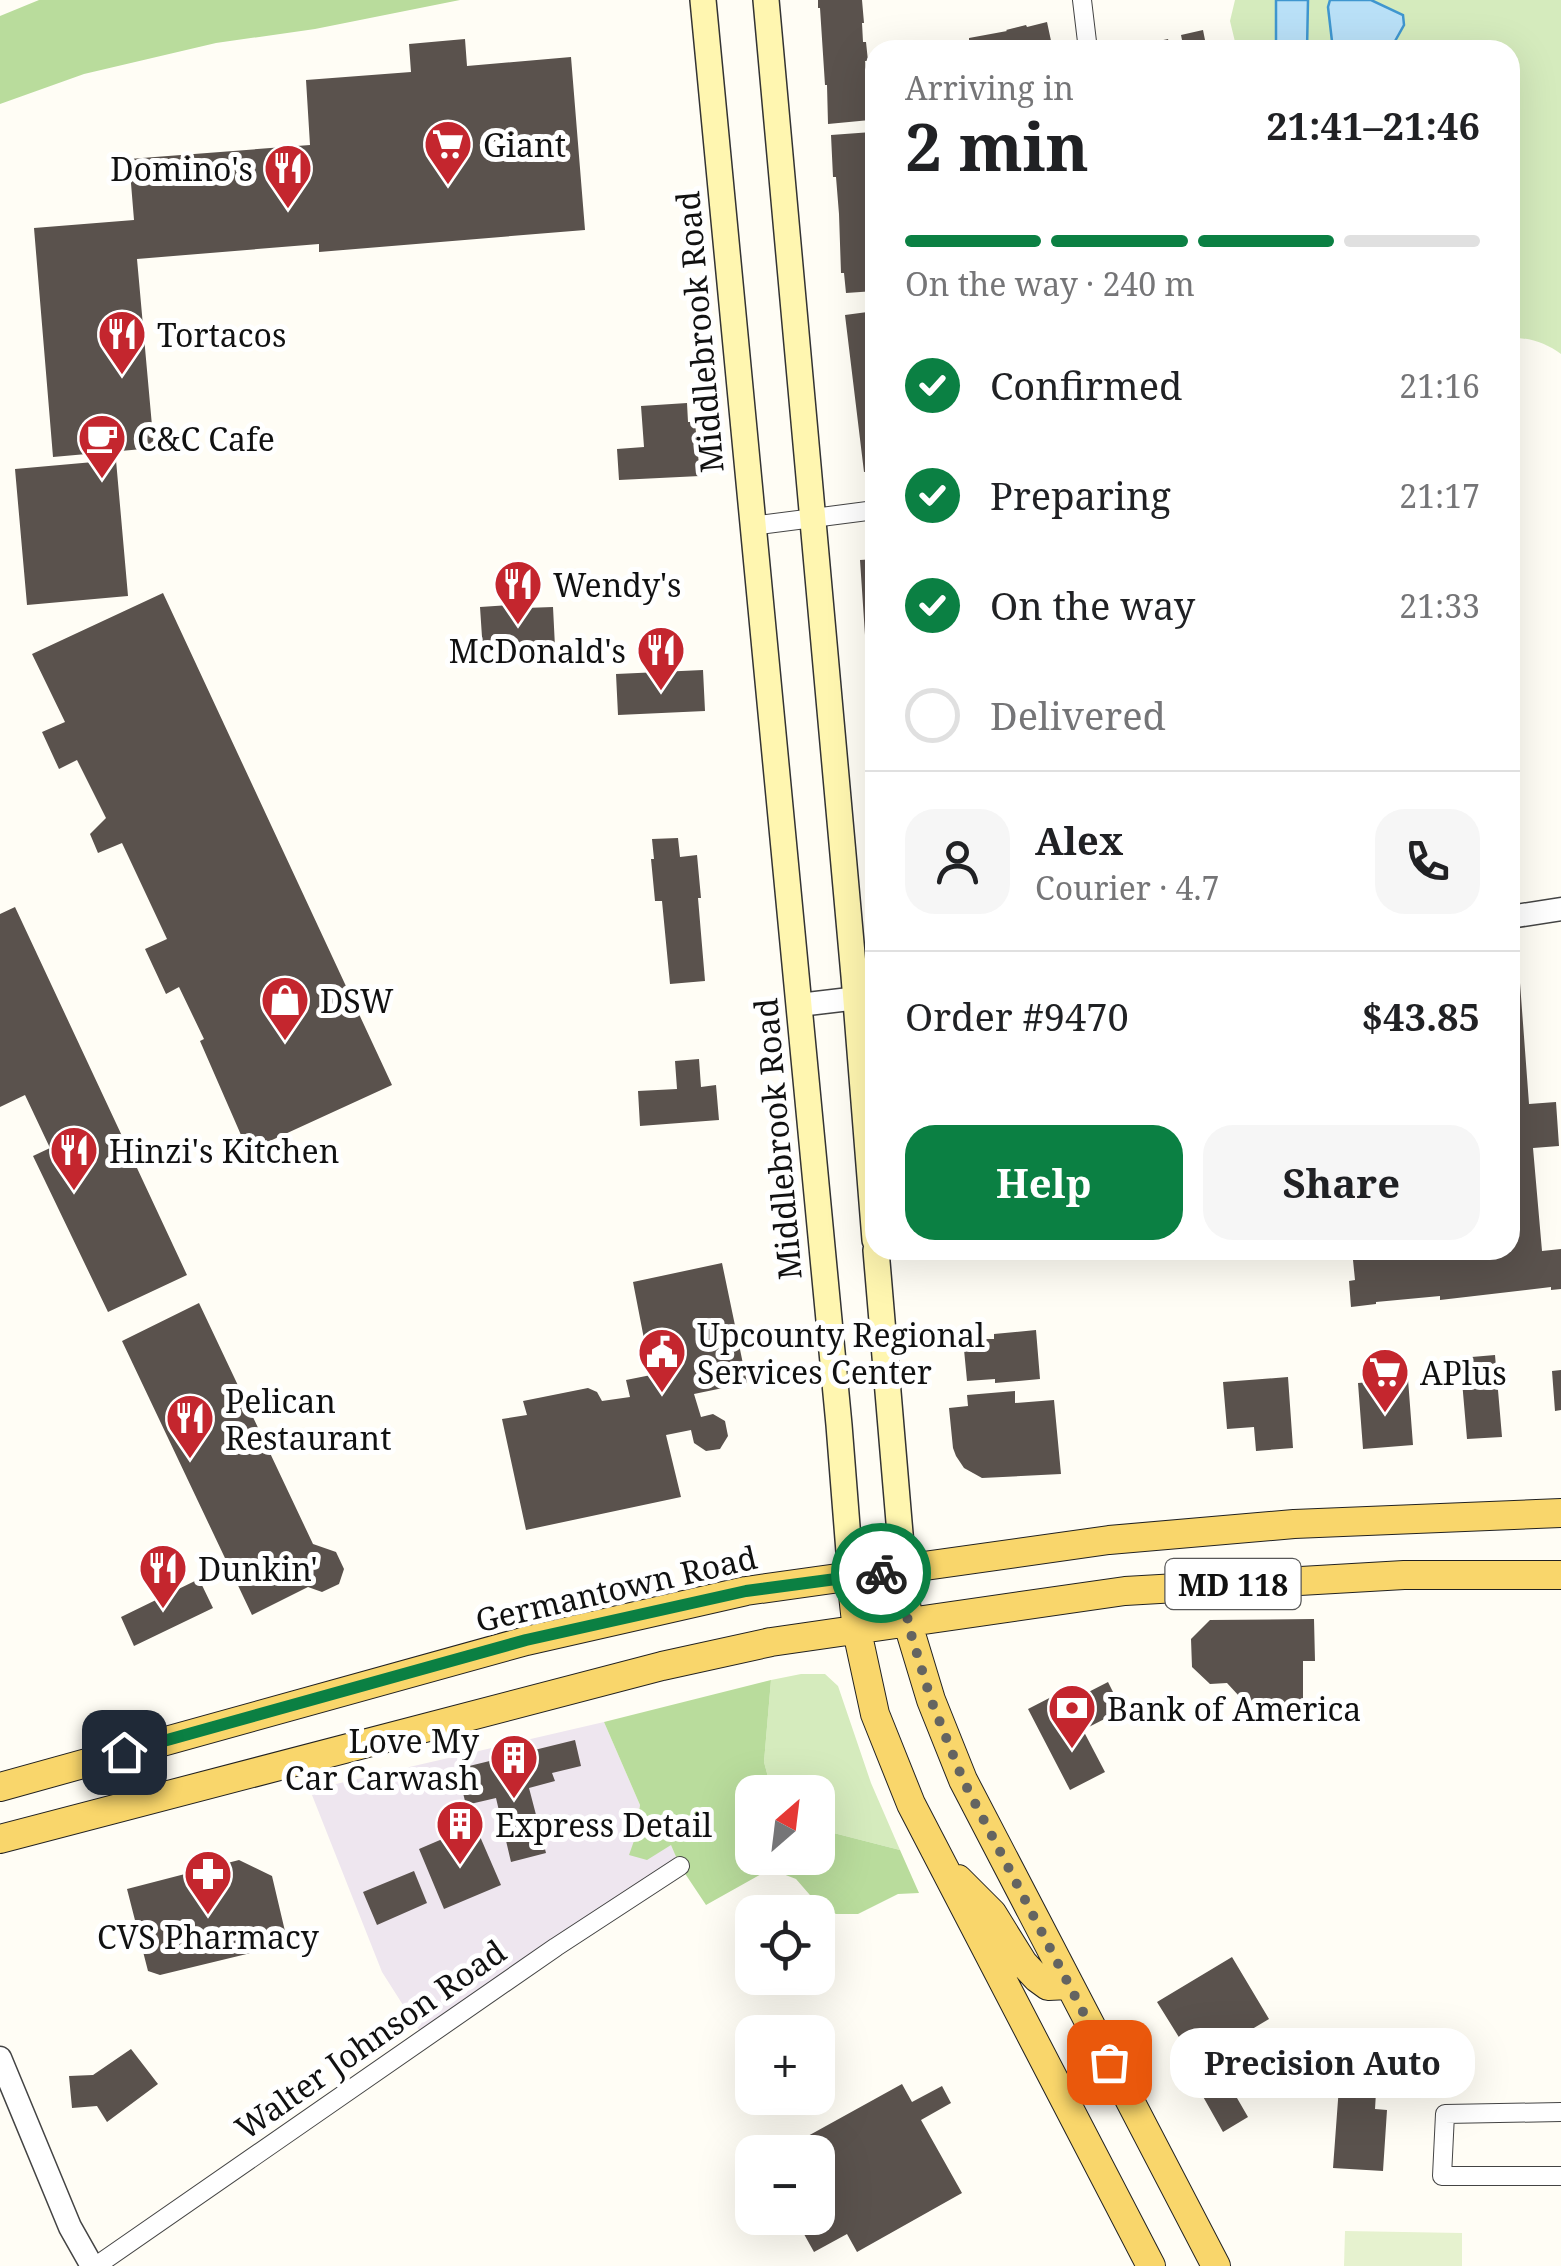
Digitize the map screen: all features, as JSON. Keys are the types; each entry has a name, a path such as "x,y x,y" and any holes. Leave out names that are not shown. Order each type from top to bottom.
{"main road":[{"name":"Middlebrook Road","path":"703,0 857,1631 875,1714 910,1804 1151,2266"},
{"path":"766,0 813,518 865,988"},
{"path":"877,1260 908,1624 931,1700 963,1780 1216,2266"},
{"name":"Germantown Road","path":"0,1787 526,1640 746,1591 1146,1536 1294,1524 1561,1512"},
{"name":"MD 118","path":"0,1839 662,1666 771,1642 1145,1590 1404,1575 1561,1576"},
{"path":"942,1865 992,1912 1037,1978 1048,1986 1069,1985"}],"street":[{"path":"1082,0 1087,40"},
{"path":"752,526 865,511"},
{"path":"1520,915 1561,909"},
{"path":"799,1005 865,997"},
{"name":"Walter Johnson Road","path":"94,2266 556,1947 680,1866"},
{"path":"2,2069 70,2227 94,2266"},
{"path":"1561,2112 1445,2114 1442,2176 1561,2176"}],"shaded area":[{"path":"604,1722 640,1805 635,1838 671,1844 680,1866 424,2038 382,1972 310,1790"}],"green space":[{"path":"39,0 460,0 315,29 216,43 84,74 0,104 0,16"},
{"path":"1235,0 1561,0 1561,354 1520,339 1520,40 1235,40 1230,21"},
{"path":"825,1674 838,1686 871,1783 900,1850 835,1833 835,1775 767,1775 764,1762 771,1680"},
{"path":"771,1680 764,1762 767,1775 735,1775 735,1875 759,1875 706,1905 671,1845 647,1860 629,1855 640,1805 604,1722"},
{"path":"835,1833 900,1850 919,1893 898,1894 858,1914 836,1914 835,1895 810,1895 796,1879 786,1875 835,1875"},
{"path":"1345,2231 1462,2233 1462,2266 1344,2266"}],"water":[{"path":"1276,0 1308,0 1307,40 1276,40"},
{"path":"1330,0 1371,0 1403,15 1404,25 1396,40 1332,40"}],"building":[{"path":"818,0 862,0 865,120 828,124"},
{"path":"1047,22 1051,40 969,40 1026,25"},
{"path":"1203,30 1205,40 1182,40 1181,35"},
{"path":"465,39 467,66 571,57 585,230 319,252 319,244 137,259 154,448 53,457 34,228 134,220 129,159 310,145 306,80 411,72 409,44"},
{"path":"865,133 865,292 846,293 841,273 831,135"},
{"path":"865,312 865,472 864,472 845,315"},
{"path":"687,403 688,422 695,422 700,476 619,480 617,449 644,447 641,406"},
{"path":"116,460 128,596 27,605 15,469"},
{"path":"860,560 865,560 865,635"},
{"path":"163,593 392,1085 248,1151 179,987 166,994 145,949 167,939 122,843 98,853 90,834 106,818 77,760 59,769 42,732 65,722 32,654"},
{"name":"Wendy's","path":"525,604 525,608 553,607 555,647 483,652 480,607"},
{"name":"McDonald's","path":"703,670 705,711 618,715 616,674"},
{"path":"678,838 680,857 697,855 705,981 670,984 662,901 655,901 652,839"},
{"path":"15,907 187,1275 108,1312 33,1156 50,1148 25,1095 0,1107 0,914"},
{"path":"1520,983 1529,1104 1556,1102 1559,1146 1533,1148 1542,1251 1561,1249 1561,1289 1440,1300 1440,1296 1351,1307 1349,1281 1355,1280 1353,1260 1520,1260"},
{"path":"699,1059 701,1087 716,1085 719,1120 640,1126 638,1091 677,1089 675,1061"},
{"name":"Upcounty Regional Services Center","path":"722,1263 747,1383 694,1394 701,1417 713,1414 725,1421 728,1436 720,1449 706,1451 694,1443 691,1430 666,1435 681,1497 526,1530 502,1419 527,1415 523,1401 588,1388 597,1392 602,1401 630,1397 626,1380 651,1375 633,1282"},
{"path":"199,1303 313,1544 336,1552 344,1569 339,1584 322,1592 308,1587 252,1615 122,1341"},
{"path":"1036,1330 1040,1379 967,1381 963,1339 994,1339 994,1334"},
{"path":"1495,1355 1502,1437 1467,1439 1460,1358"},
{"path":"1561,1370 1561,1410 1555,1411 1552,1371"},
{"path":"1288,1377 1293,1448 1256,1451 1254,1427 1227,1429 1223,1382"},
{"name":"APlus","path":"1408,1379 1413,1445 1363,1449 1358,1383"},
{"path":"1015,1391 1015,1403 1054,1400 1061,1474 982,1478 964,1468 956,1456 949,1408 968,1406 967,1395"},
{"path":"199,1579 213,1608 134,1646 121,1617"},
{"path":"1314,1619 1315,1661 1303,1661 1303,1715 1240,1716 1239,1696 1227,1683 1210,1684 1192,1667 1191,1639 1210,1620"},
{"name":"Bank of America","path":"1108,1682 1122,1710 1083,1730 1105,1772 1070,1790 1028,1709 1061,1692 1067,1703"},
{"name":"Love My Car Carwash","path":"575,1740 581,1766 552,1773 555,1781 529,1788 546,1853 511,1862 496,1798 466,1805 457,1769"},
{"name":"Express Detail","path":"475,1825 501,1885 444,1909 419,1849"},
{"name":"CVS Pharmacy","path":"239,1860 272,1876 288,1944 160,1975 148,1971 127,1889"},
{"path":"414,1871 427,1903 377,1925 363,1892"},
{"path":"1232,1957 1269,2019 1195,2063 1157,2002"},
{"path":"131,2049 158,2084 107,2122 97,2106 72,2108 69,2076 93,2075"},
{"path":"1340,2073 1377,2076 1375,2109 1387,2110 1383,2171 1333,2168"},
{"path":"1226,2079 1248,2117 1223,2132 1201,2093"},
{"path":"902,2084 912,2102 942,2086 951,2103 921,2120 962,2193 857,2252 847,2234 814,2252 804,2235 835,2235 835,2135 810,2135"}],"way so far":[{"path":"881,1573 903,1569 908,1624 931,1700 963,1780 1109,2062"}],"place":[{"name":"Giant","path":"448,186"},
{"name":"Domino's","path":"288,210"},
{"name":"Tortacos","path":"122,376"},
{"name":"C&C Cafe","path":"102,480"},
{"name":"Wendy's","path":"518,626"},
{"name":"McDonald's","path":"661,692"},
{"name":"DSW","path":"285,1042"},
{"name":"Hinzi's Kitchen","path":"74,1192"},
{"name":"Upcounty Regional Services Center","path":"662,1394"},
{"name":"APlus","path":"1385,1414"},
{"name":"Pelican Restaurant","path":"190,1460"},
{"name":"Dunkin'","path":"163,1610"},
{"name":"Bank of America","path":"1072,1750"},
{"name":"Love My Car Carwash","path":"514,1800"},
{"name":"Express Detail","path":"460,1866"},
{"name":"CVS Pharmacy","path":"208,1916"},
{"name":"Precision Auto","path":"1109,2062"}],"route":[{"path":"124,1752 526,1640 746,1591 881,1573"}]}
